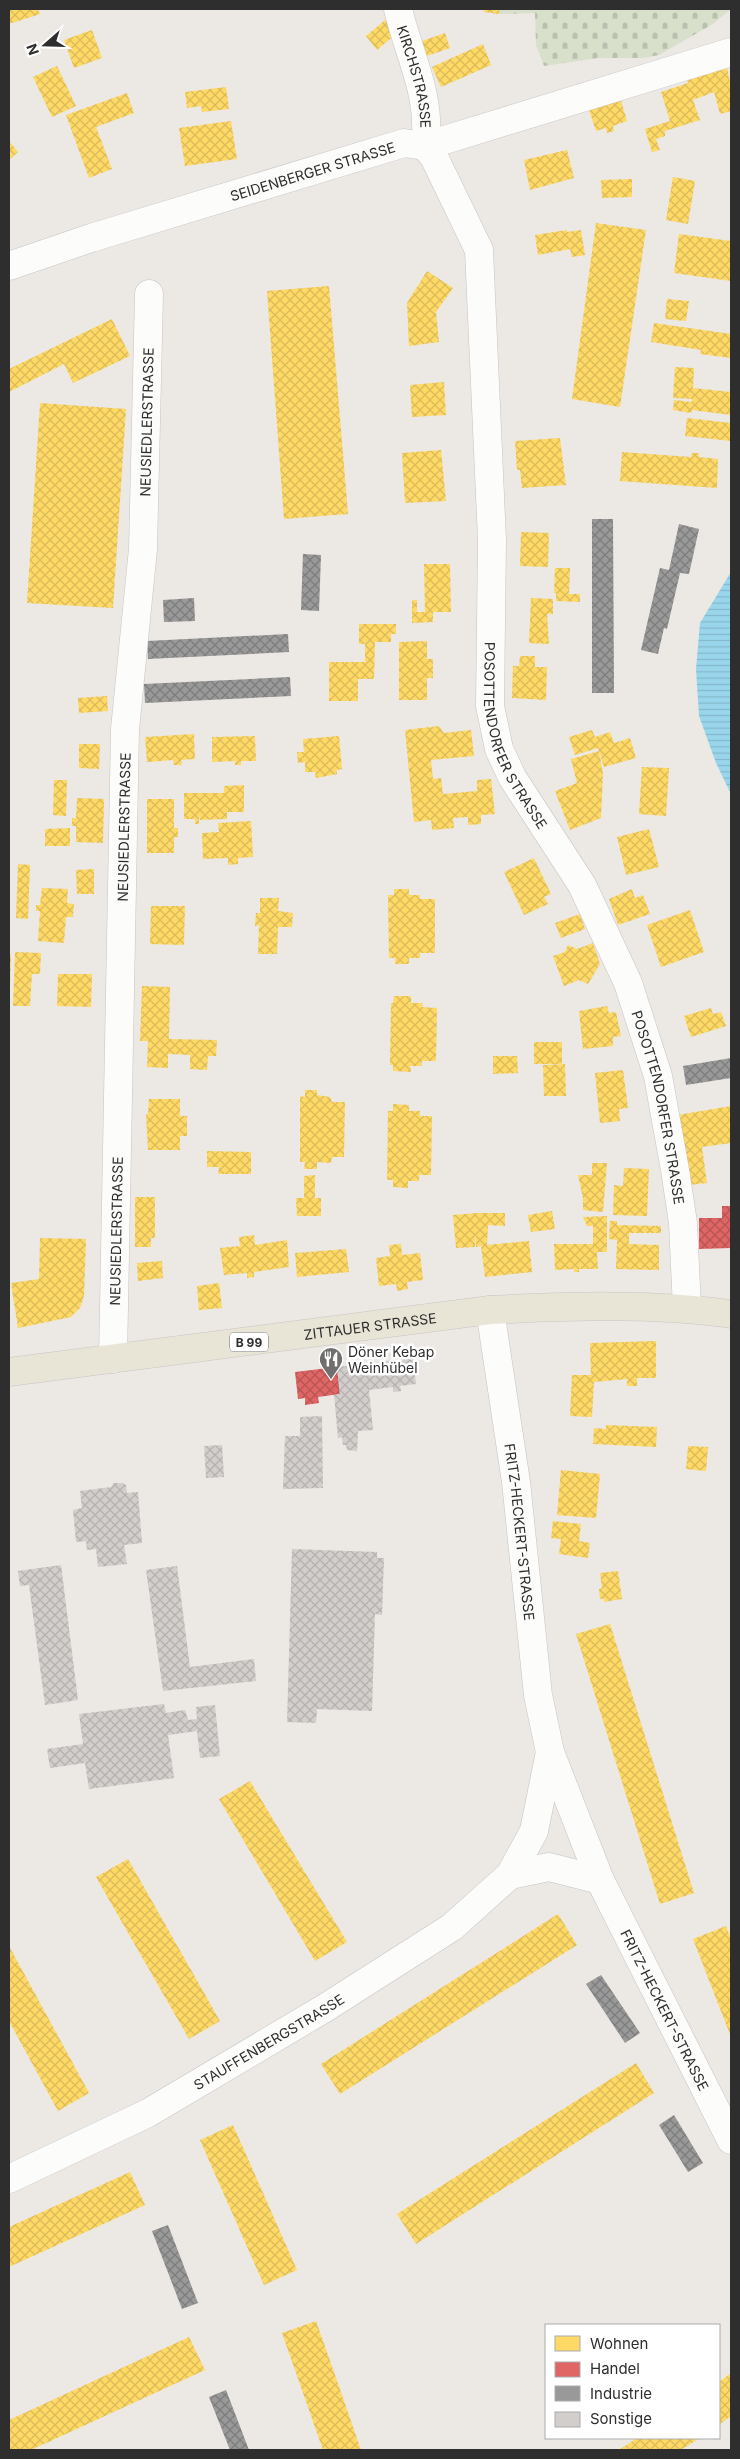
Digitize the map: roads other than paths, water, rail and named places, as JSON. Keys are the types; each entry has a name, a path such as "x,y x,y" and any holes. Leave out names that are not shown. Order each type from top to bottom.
{"main road":[{"name":"ZITTAUER STRASSE","path":"9,1372 490,1310 687,1308 731,1314"}],"street":[{"name":"KIRCHSTRASSE","path":"398,9 425,97 428,126 425,146"},
{"name":"SEIDENBERGER STRASSE","path":"9,266 91,238 404,143 425,146 731,52"},
{"name":"POSOTTENDORFER STRASSE","path":"425,146 434,157 479,250 492,540 490,706 499,749 512,777 582,885 628,983 658,1076 683,1223 687,1308"},
{"name":"NEUSIEDLERSTRASSE","path":"113,1359 125,729 142,549 148,294"},
{"name":"FRITZ-HECKERT-STRASSE","path":"490,1310 516,1482 538,1695 550,1752 600,1880 731,2140"},
{"name":"FRITZ-HECKERT-STRASSE","path":"510,1875 534,1831 550,1752"},
{"path":"510,1875 549,1867 600,1880"},
{"name":"STAUFFENBERGSTRASSE","path":"9,2179 148,2113 317,2013 452,1927 510,1875"}],"water":[{"path":"731,572 731,794 716,763 699,716 696,669 700,623"}],"place":[{"name":"Döner Kebap Weinhübel","path":"331,1380"}]}
